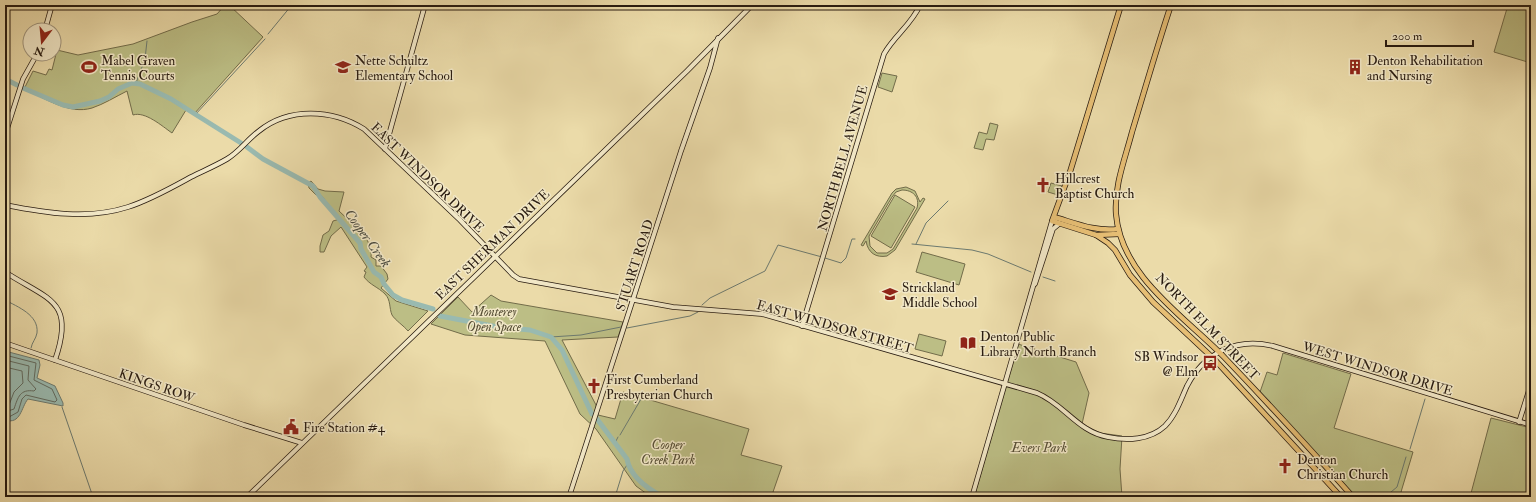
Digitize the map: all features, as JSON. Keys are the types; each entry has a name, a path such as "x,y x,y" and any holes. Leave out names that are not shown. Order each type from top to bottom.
{"main road":[{"path":"1053,219 1070,172 1121,5"},
{"name":"NORTH ELM STREET","path":"1171,5 1117,187 1116,214 1118,231 1126,252 1139,271 1176,314 1218,352 1353,497"},
{"path":"1053,219 1059,224 1096,235 1118,231"},
{"path":"1053,219 1096,229 1118,231"},
{"name":"NORTH ELM STREET","path":"1096,235 1115,250 1130,275 1153,302 1211,356 1341,497"}],"street":[{"path":"47,22 52,5"},
{"path":"385,149 425,5"},
{"name":"EAST SHERMAN DRIVE","path":"247,497 494,256 687,71 752,5"},
{"name":"NORTH BELL AVENUE","path":"802,326 884,54 896,36 912,19 920,5"},
{"name":"STUART ROAD","path":"569,497 710,68 718,38"},
{"path":"5,135 23,79 33,62"},
{"name":"EAST WINDSOR DRIVE","path":"5,206 71,215 97,214 128,207 146,201 226,159 259,131 271,123 298,114 333,115 349,120 364,129 460,220 513,276 519,279 633,301"},
{"path":"1032,291 1034,277 1053,219"},
{"path":"972,497 1032,291 1053,229 1059,224"},
{"path":"5,272 46,296 58,310 62,320 63,334 55,360"},
{"name":"EAST WINDSOR STREET","path":"633,301 673,307 762,314 1004,384"},
{"name":"KINGS ROW","path":"5,343 237,423 302,443"},
{"name":"WEST WINDSOR DRIVE","path":"1004,384 1047,397 1056,403 1080,426 1094,434 1107,437 1137,438 1160,430 1173,416 1192,377 1211,356 1230,346 1256,343 1268,344 1531,425"},
{"path":"1519,422 1531,384"}],"green space":[{"path":"225,5 229,5 263,37 194,114 186,110 172,133 148,117 138,114 133,115 127,91 92,108 83,110 57,104 24,89 33,71 46,75 49,69 52,70 54,62 62,62 62,51 78,55 133,44 217,14"},
{"path":"1508,5 1531,5 1531,63 1494,52"},
{"path":"882,73 897,76 892,92 878,87"},
{"path":"990,123 998,125 994,140 986,139 983,150 974,148 979,132 987,134"},
{"path":"311,181 318,189 344,192 339,211 357,228 358,233 366,238 370,247 371,257 376,260 376,266 381,266 387,274 388,279 381,288 396,301 428,311 408,331 392,315 388,299 385,294 364,277 366,272 364,271 367,267 341,227 331,236 324,252 320,252 323,235 329,231 333,221 340,219 321,195 316,195 309,188 308,183"},
{"path":"1051,183 1062,186 1058,195 1048,192"},
{"path":"906,187 915,191 920,202 923,198 925,199 895,250 887,256 879,256 871,252 866,241 863,246 861,245 892,193 896,189","holes":["906,190 915,195 918,204 917,208 893,249 887,253 877,253 870,246 869,236 896,192"]},
{"path":"895,195 915,207 891,248 871,236"},
{"path":"922,252 965,264 959,285 916,272"},
{"name":"Cooper Creek Park","path":"491,295 501,301 623,322 618,337 562,340 596,405 598,415 615,419 623,392 749,429 741,455 782,466 773,492 782,497 651,497 636,486 596,429 580,414 545,341 465,335 431,324 458,297 472,312"},
{"path":"919,334 946,341 942,356 915,349"},
{"name":"Evers Park","path":"1018,344 1076,362 1089,393 1082,424 1100,433 1122,436 1120,469 1122,497 974,497"},
{"path":"1283,353 1351,374 1334,428 1413,452 1401,492 1415,497 1355,497 1260,392 1267,372 1277,375"},
{"path":"1491,418 1531,428 1531,497 1470,497"}],"water":[{"path":"5,351 39,360 40,365 37,378 55,386 63,406 28,399 17,418 10,421 5,420"}],"waterway":[{"path":"268,34 291,6"},
{"path":"195,115 265,39"},
{"path":"136,83 145,59 147,41"},
{"name":"Cooper Creek","path":"5,79 17,85"},
{"name":"Cooper Creek","path":"23,88 63,105 73,107 100,101 109,97 118,89 132,83 140,84 171,99 241,143"},
{"name":"Cooper Creek","path":"247,147 263,159 313,186 320,197 360,243 361,249 374,272 381,277 384,284 393,295 402,300 433,309"},
{"path":"916,244 926,223 948,201"},
{"path":"825,258 841,263 846,258 852,239 855,239"},
{"path":"912,244 972,250 988,254 1031,272"},
{"path":"702,305 710,298 765,271 778,245 822,257"},
{"path":"1043,277 1055,281"},
{"path":"5,300 27,312 35,321 37,333 31,348"},
{"path":"627,328 690,316 698,312"},
{"name":"Cooper Creek","path":"440,316 498,327 530,330 551,337 562,350 592,414"},
{"path":"551,337 581,335 621,327"},
{"path":"620,435 644,394"},
{"path":"1410,449 1425,399"},
{"path":"62,407 93,497"},
{"name":"Cooper Creek","path":"597,419 627,459 632,471 640,482 663,497"},
{"name":"Cooper Creek","path":"615,443 618,437"},
{"path":"1385,497 1397,487 1406,457"},
{"path":"615,497 623,471 627,465"}],"place":[{"name":"Mabel Graven Tennis Courts","path":"89,67"},
{"name":"Nette Schultz Elementary School","path":"343,67"},
{"name":"Denton Rehabilitation and Nursing","path":"1355,67"},
{"name":"Hillcrest Baptist Church","path":"1043,185"},
{"name":"Strickland Middle School","path":"890,294"},
{"name":"Denton Public Library North Branch","path":"968,343"},
{"name":"SB Windsor @ Elm","path":"1210,363"},
{"name":"First Cumberland Presbyterian Church","path":"594,386"},
{"name":"Fire Station #4","path":"291,427"},
{"name":"Denton Christian Church","path":"1285,466"}],"park label":[{"name":"Monterey Open Space","path":"494,318"}]}
